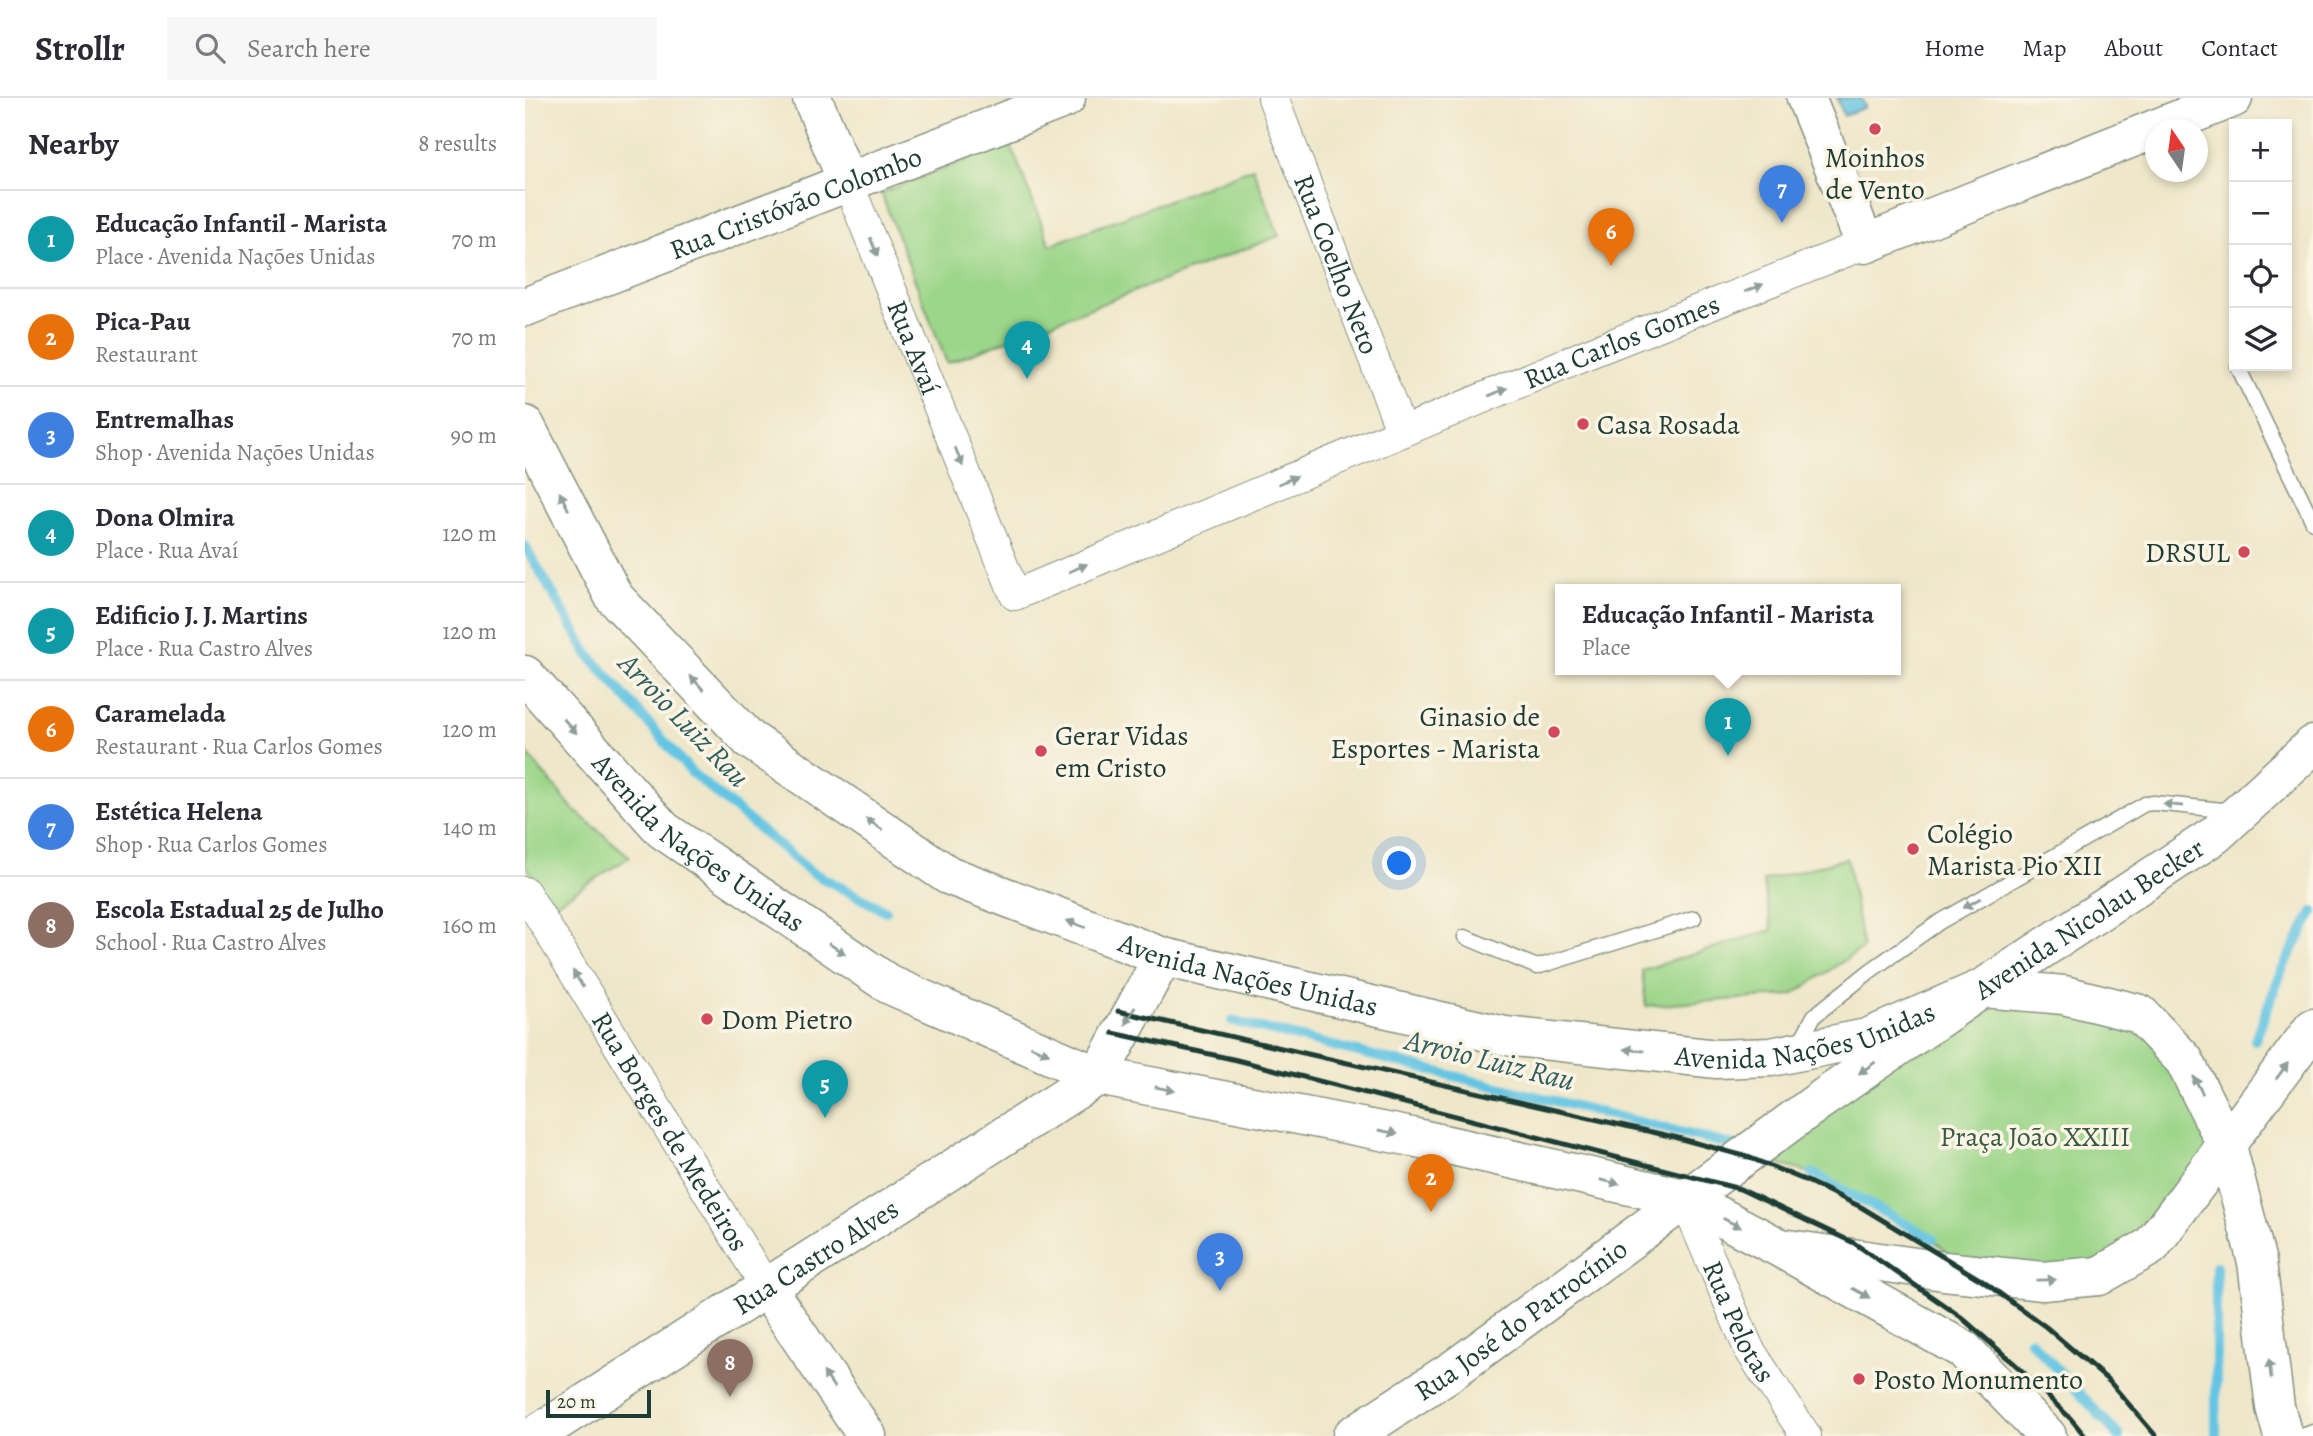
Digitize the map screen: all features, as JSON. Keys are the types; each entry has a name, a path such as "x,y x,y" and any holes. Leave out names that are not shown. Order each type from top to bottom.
{"main road":[{"name":"Rua Avaí","path":"812,98 848,183"},
{"name":"Rua Cristóvão Colombo","path":"525,307 1066,98"},
{"path":"1806,98 1865,244"},
{"name":"Rua Carlos Gomes","path":"1865,244 2233,98"},
{"name":"Avenida Nações Unidas","path":"525,425 614,597 749,739 948,875 1163,957 1505,1036 1717,1059 1771,1057 1867,1038 1983,988 2064,995 2140,1014 2184,1060 2227,1146 2257,1262 2275,1407 2283,1436"},
{"name":"Avenida Nações Unidas","path":"525,675 663,830 890,985 1098,1076 1412,1136 1684,1198 1964,1350 2047,1436"},
{"name":"Avenida Nicolau Becker","path":"1684,1198 1983,988 2215,835 2313,745"},
{"path":"1098,1076 1163,957"},
{"path":"1780,1248 1978,1275 2043,1281 2099,1276 2151,1246 2313,1028"},
{"name":"Rua Castro Alves","path":"534,1436 1098,1076"},
{"name":"Rua José do Patrocínio","path":"1352,1436 1453,1370 1684,1198"},
{"name":"Rua Borges de Medeiros","path":"767,1289 867,1436"}],"street":[{"name":"Rua Coelho Neto","path":"1273,98 1402,432"},
{"name":"Rua Avaí","path":"848,183 1015,595"},
{"name":"Rua Carlos Gomes","path":"1015,595 1592,352 1865,244"},
{"name":"Rua Borges de Medeiros","path":"528,904 767,1289"},
{"name":"Rua Pelotas","path":"1684,1198 1749,1349 1806,1436"}],"lane":[{"path":"2240,371 2313,522"},
{"path":"1794,1052 1814,1016 1870,971 1938,923 2145,804 2241,812"},
{"path":"1465,937 1537,967 1694,918"},
{"path":"2302,1436 2313,1432"}],"green space":[{"path":"1010,143 1050,245 1253,168 1279,236 947,363 881,193"},
{"path":"525,751 574,810 630,857 552,906 525,864"},
{"path":"1847,858 1863,948 1792,995 1646,1006 1642,970 1772,930 1763,881"},
{"name":"Praça João XXIII","path":"1983,988 2140,1014 2227,1146 2099,1276 1968,1272 1933,1239 1812,1173 1740,1155"}],"water":[{"path":"1837,98 1861,98 1865,107 1844,116"}],"waterway":[{"name":"Arroio Luiz Rau","path":"525,546 588,654 692,773 811,872 886,911"},
{"path":"2255,1040 2282,970 2313,912"},
{"name":"Arroio Luiz Rau","path":"1232,1021 1736,1146"},
{"name":"Arroio Luiz Rau","path":"1812,1173 1933,1239"},
{"path":"2216,1266 2216,1436"},
{"name":"Arroio Luiz Rau","path":"2030,1340 2119,1436"}],"railway":[{"path":"1118,1011 1674,1137 1748,1157 1807,1181 1861,1207 1981,1280 2046,1327 2109,1381 2156,1436"},
{"path":"1113,1033 1237,1060 1740,1189 1854,1243 1961,1317 2018,1367 2085,1436"}],"place":[{"name":"Moinhos de Vento","path":"1875,129"},
{"name":"Estética Helena","path":"1782,223"},
{"name":"Caramelada","path":"1611,266"},
{"name":"Dona Olmira","path":"1027,379"},
{"name":"Casa Rosada","path":"1583,424"},
{"name":"DRSUL","path":"2244,552"},
{"name":"Ginasio de Esportes - Marista","path":"1554,732"},
{"name":"Gerar Vidas em Cristo","path":"1041,751"},
{"name":"Educação Infantil - Marista","path":"1728,756"},
{"name":"Colégio Marista Pio XII","path":"1913,849"},
{"name":"Dom Pietro","path":"707,1019"},
{"name":"Edificio J. J. Martins","path":"825,1118"},
{"name":"Pica-Pau","path":"1431,1212"},
{"name":"Entremalhas","path":"1220,1291"},
{"name":"Posto Monumento","path":"1859,1379"},
{"name":"Escola Estadual 25 de Julho","path":"730,1397"}]}
